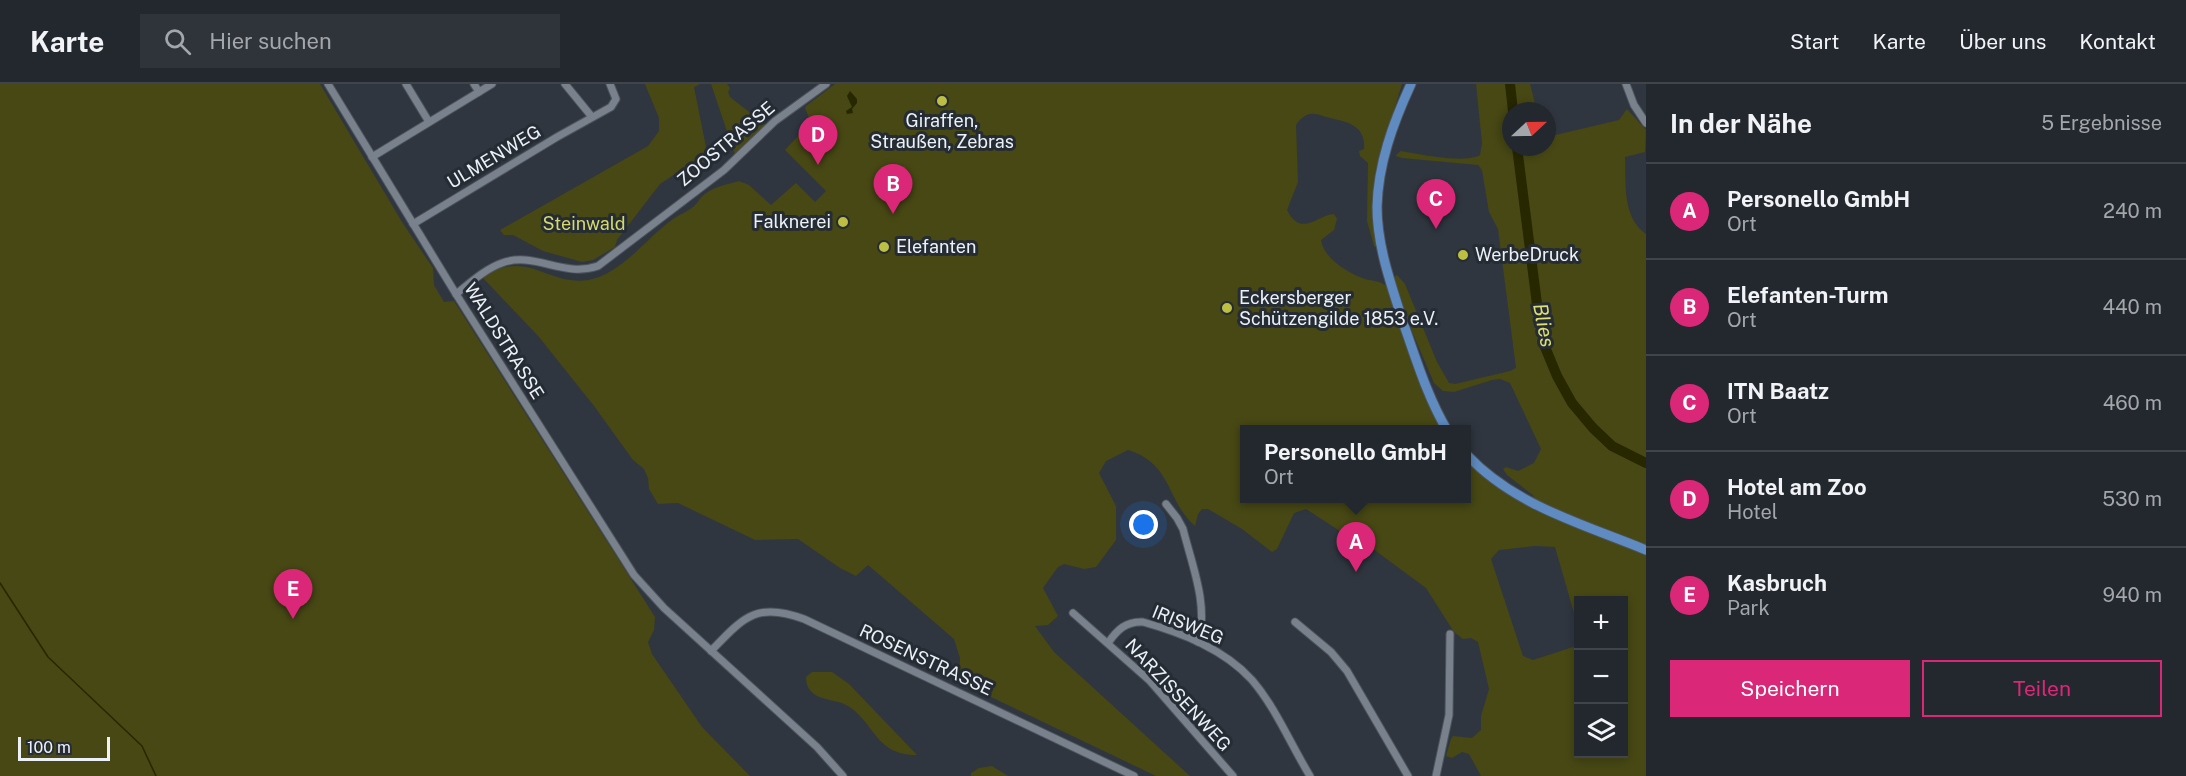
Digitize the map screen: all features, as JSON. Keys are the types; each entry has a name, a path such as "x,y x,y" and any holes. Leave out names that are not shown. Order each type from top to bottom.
{"main road":[{"path":"1411,84 1395,119 1382,167 1377,207 1378,221 1389,279 1418,365 1445,425"},
{"path":"1471,459 1500,484 1556,515 1646,550"}],"street":[{"name":"WALDSTRASSE","path":"328,84 456,294 634,575 664,608 817,747 843,776"},
{"path":"406,84 429,122"},
{"path":"474,84 479,92"},
{"path":"372,157 492,84"},
{"path":"565,84 591,117"},
{"name":"ULMENWEG","path":"413,224 615,104 615,93 610,84"},
{"name":"ZOOSTRASSE","path":"456,294 489,269 513,260 524,259 577,271 598,266 732,164 775,121 826,84"},
{"path":"1626,84 1634,105 1646,123"},
{"path":"1166,504 1177,518 1182,530 1201,604 1203,623 1198,642"},
{"name":"ROSENSTRASSE","path":"711,651 746,619 764,611 786,613 804,619 1134,776"},
{"name":"NARZISSENWEG","path":"1073,613 1150,681 1233,776"},
{"name":"IRISWEG","path":"1108,643 1122,627 1135,621 1152,624 1198,642 1228,659 1251,680 1274,712 1310,776"},
{"path":"1295,622 1331,652 1347,671 1408,776"},
{"path":"1436,776 1449,715 1450,634"}],"green space":[{"path":"0,84 320,84 402,222 433,268 434,285 444,302 454,301 655,617 654,630 648,642 652,654 702,727 750,776 0,776"},
{"name":"Steinwald","path":"645,84 700,84 694,87 708,157 706,161 678,172 660,184 617,240 615,247 593,260 582,262 543,251 513,235 504,235 500,230 648,146 659,131 659,118"},
{"path":"711,84 727,84 730,88 728,92 730,97 766,125 735,155"},
{"path":"835,84 1402,84 1375,172 1373,207 1377,248 1374,246 1367,221 1368,163 1360,156 1359,151 1364,149 1364,141 1355,126 1313,114 1300,119 1296,125 1298,182 1287,210 1298,223 1304,224 1334,214 1337,219 1334,230 1321,240 1327,253 1351,273 1380,282 1387,287 1394,305 1391,308 1393,313 1398,315 1441,425 1240,425 1240,503 1471,503 1471,464 1495,485 1528,505 1534,496 1507,475 1503,469 1506,467 1518,471 1534,463 1541,449 1510,383 1500,379 1492,380 1454,392 1443,391 1434,383 1412,331 1394,277 1397,275 1405,284 1437,362 1449,383 1455,384 1516,368 1498,229 1489,212 1482,170 1478,165 1396,156 1401,151 1464,159 1480,155 1482,143 1476,84 1530,84 1535,102 1502,102 1502,156 1556,156 1556,135 1619,120 1627,109 1646,130 1645,152 1625,157 1629,209 1638,227 1646,234 1646,776 1481,776 1469,754 1462,752 1452,758 1446,756 1453,736 1472,738 1481,730 1481,716 1489,689 1478,642 1471,638 1463,639 1454,632 1426,588 1369,546 1346,535 1306,509 1294,513 1277,549 1272,552 1242,529 1208,509 1202,509 1198,514 1195,526 1179,506 1168,484 1153,464 1143,456 1128,450 1106,461 1099,473 1116,506 1116,540 1096,567 1084,569 1064,564 1058,567 1043,588 1058,616 1048,625 1035,626 1054,652 1190,776 1156,776 966,685 967,677 959,678 960,658 954,639 868,565 856,576 840,568 798,539 755,540 678,503 658,504 649,489 644,469 633,460 594,406 539,337 483,278 498,269 512,266 573,280 588,280 600,276 623,263 673,219 691,209 702,196 721,186 739,181 749,185 771,205 796,183 815,202 826,191 785,150 811,122 806,106"},
{"path":"812,672 832,672 849,684 917,755 892,750 848,706 813,694 806,679"},
{"path":"992,766 1008,776 971,776 971,773 979,768"}],"shaded area":[{"path":"850,91 857,99 857,103 852,109 853,113 847,114 846,111 852,107 847,96"}],"waterway":[{"name":"Blies","path":"1510,84 1512,102"},
{"name":"Blies","path":"1518,156 1537,304 1545,347 1557,376 1572,403 1593,428 1612,446 1646,463"},
{"path":"0,583 48,657 142,746 156,776"}],"place":[{"name":"Giraffen, Straußen, Zebras","path":"942,101"},
{"name":"Hotel am Zoo","path":"818,165"},
{"name":"Elefanten-Turm","path":"893,214"},
{"name":"Falknerei","path":"843,222"},
{"name":"ITN Baatz","path":"1436,229"},
{"name":"Elefanten","path":"884,247"},
{"name":"WerbeDruck","path":"1463,255"},
{"name":"Eckersberger Schützengilde 1853 e.V.","path":"1227,308"},
{"name":"Personello GmbH","path":"1356,572"},
{"name":"Kasbruch","path":"293,619"}]}
